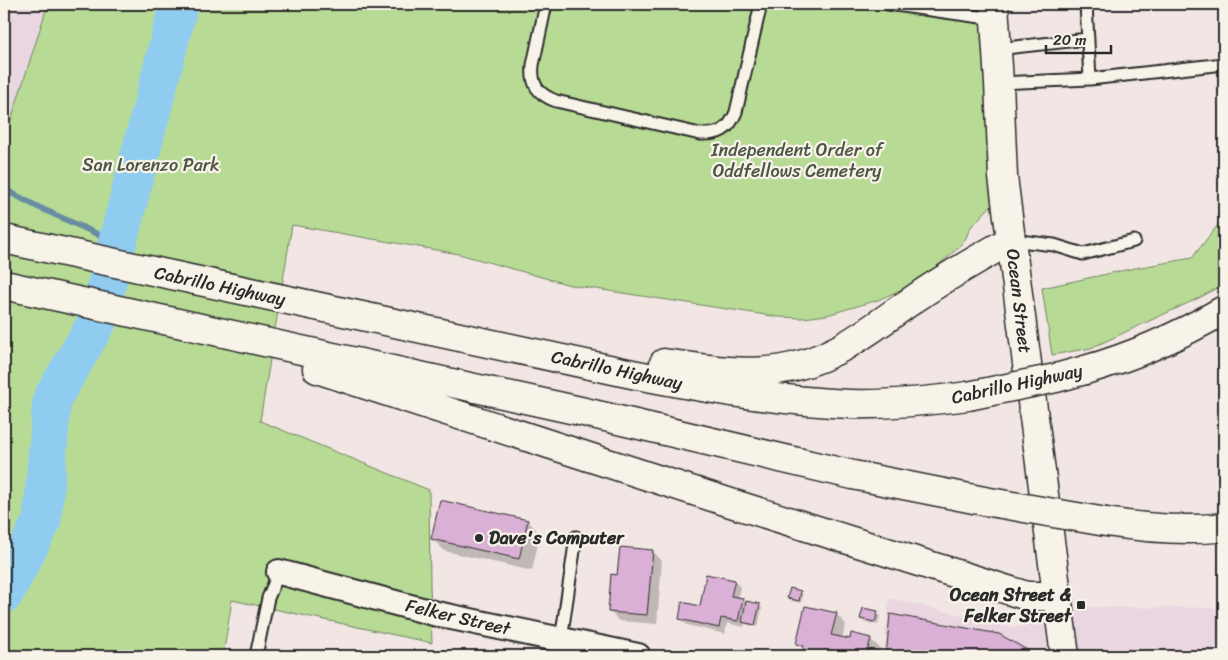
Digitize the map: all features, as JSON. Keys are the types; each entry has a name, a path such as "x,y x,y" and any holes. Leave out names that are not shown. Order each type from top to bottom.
{"main road":[{"name":"Ocean Street","path":"994,11 999,83 1002,177 1065,656"},
{"name":"Cabrillo Highway","path":"4,239 658,379 757,396 852,404 968,396 1047,380 1147,350 1224,310"},
{"path":"436,331 715,369 748,372 779,370 811,362 841,349 870,331 947,276 1011,240"},
{"path":"4,285 580,411 835,471 984,501 1148,528 1211,529 1224,527"},
{"path":"210,330 392,394 943,570 1026,596 1057,596"}],"street":[{"name":"Felker Street","path":"279,572 437,614 638,656"}],"lane":[{"path":"546,4 532,72 536,87 541,93 556,101 709,135 724,130 730,125 736,112 761,4"},
{"path":"888,4 994,11"},
{"path":"1086,4 1090,79"},
{"path":"996,49 1088,39"},
{"path":"999,83 1090,79 1224,64"},
{"path":"1011,240 1054,245 1082,254 1134,242"},
{"path":"561,640 576,537"},
{"path":"256,656 268,598 279,572"}],"shaded area":[{"path":"4,4 48,4 4,142"},
{"path":"889,598 1015,628 1085,607 1224,608 1224,619 1213,656 884,656"}],"green space":[{"path":"48,4 991,4 1002,194 970,228 966,238 957,249 933,270 907,287 878,300 827,315 803,318 779,317 570,285 459,254 292,225 260,421 429,490 432,643 232,600 223,656 4,656 4,142"},
{"path":"1224,217 1224,284 1201,297 1091,348 1052,355 1042,288 1192,258"}],"building":[{"path":"440,500 528,520 519,559 431,539"},
{"path":"620,547 653,550 647,615 608,612 611,574 617,575"},
{"path":"706,574 735,580 731,596 743,598 738,621 721,618 719,628 679,619 682,602 700,606"},
{"path":"790,588 801,591 799,601 787,598"},
{"path":"746,601 760,604 755,625 742,622"},
{"path":"805,606 837,613 831,635 850,639 851,633 871,638 866,656 843,656 844,654 829,650 828,656 802,656 804,646 796,644"},
{"path":"863,608 878,611 875,622 860,619"},
{"path":"890,614 999,634 1036,655 886,656"}],"waterway":[{"path":"4,594 42,521 52,399 97,322 179,4"},
{"path":"4,189 38,207 117,243"}],"place":[{"name":"Dave's Computer","path":"479,538"},
{"name":"Ocean Street & Felker Street","path":"1081,605"}],"park label":[{"name":"Independent Order of Oddfellows Cemetery","path":"797,160"},
{"name":"San Lorenzo Park","path":"151,165"}]}
